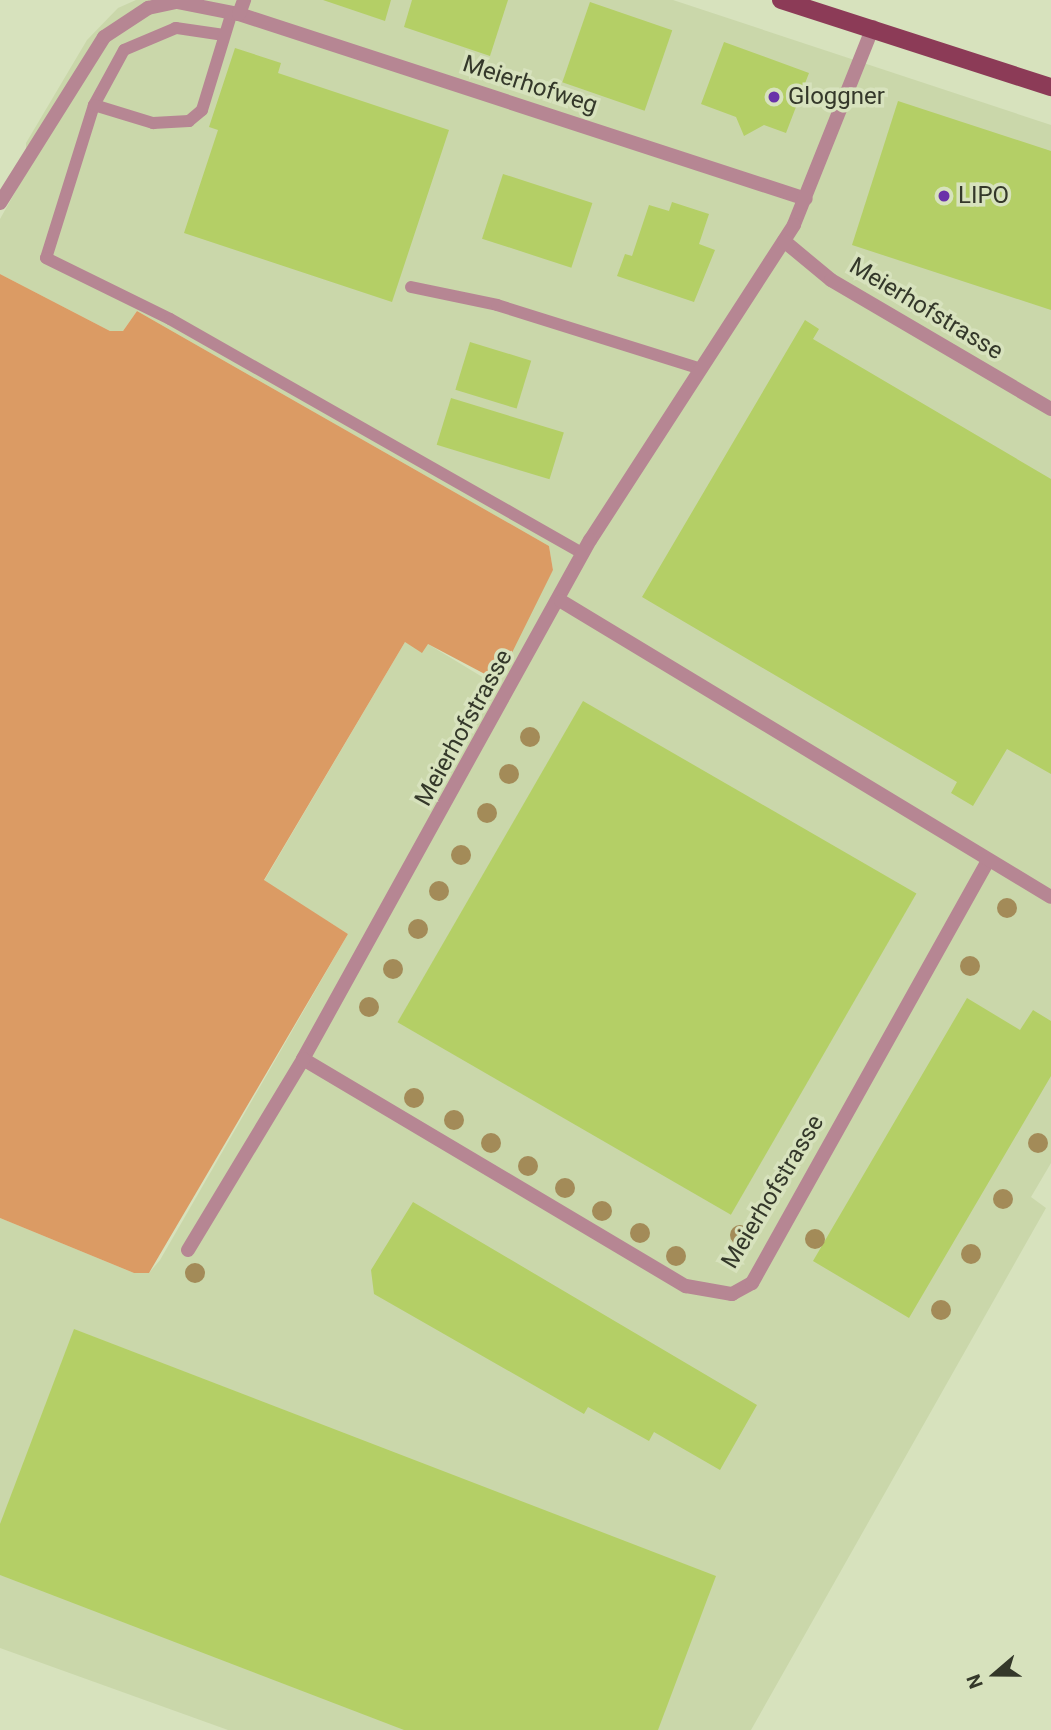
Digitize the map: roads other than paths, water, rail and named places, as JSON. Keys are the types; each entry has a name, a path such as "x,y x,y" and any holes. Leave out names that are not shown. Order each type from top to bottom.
{"main road":[{"path":"780,0 873,27 1051,87"}],"street":[{"name":"Meierhofweg","path":"177,1 238,9 806,199"},
{"path":"0,203 104,37 148,8 177,1"},
{"name":"Meierhofstrasse","path":"188,1250 303,1059 561,601 583,554 784,241 806,199 873,27"},
{"name":"Meierhofstrasse","path":"784,241 831,280 1051,409"},
{"path":"561,601 987,862 1051,897"},
{"name":"Meierhofstrasse","path":"303,1059 686,1286 732,1294 752,1283 987,862"}],"lane":[{"path":"94,105 153,124 190,121 202,110 224,35 238,9"},
{"path":"224,35 176,28 147,36 124,50 94,105 46,258 170,319 583,554"},
{"path":"411,287 497,305 701,369"}],"place":[{"name":"Gloggner","path":"774,97"},
{"name":"LIPO","path":"944,196"}]}
